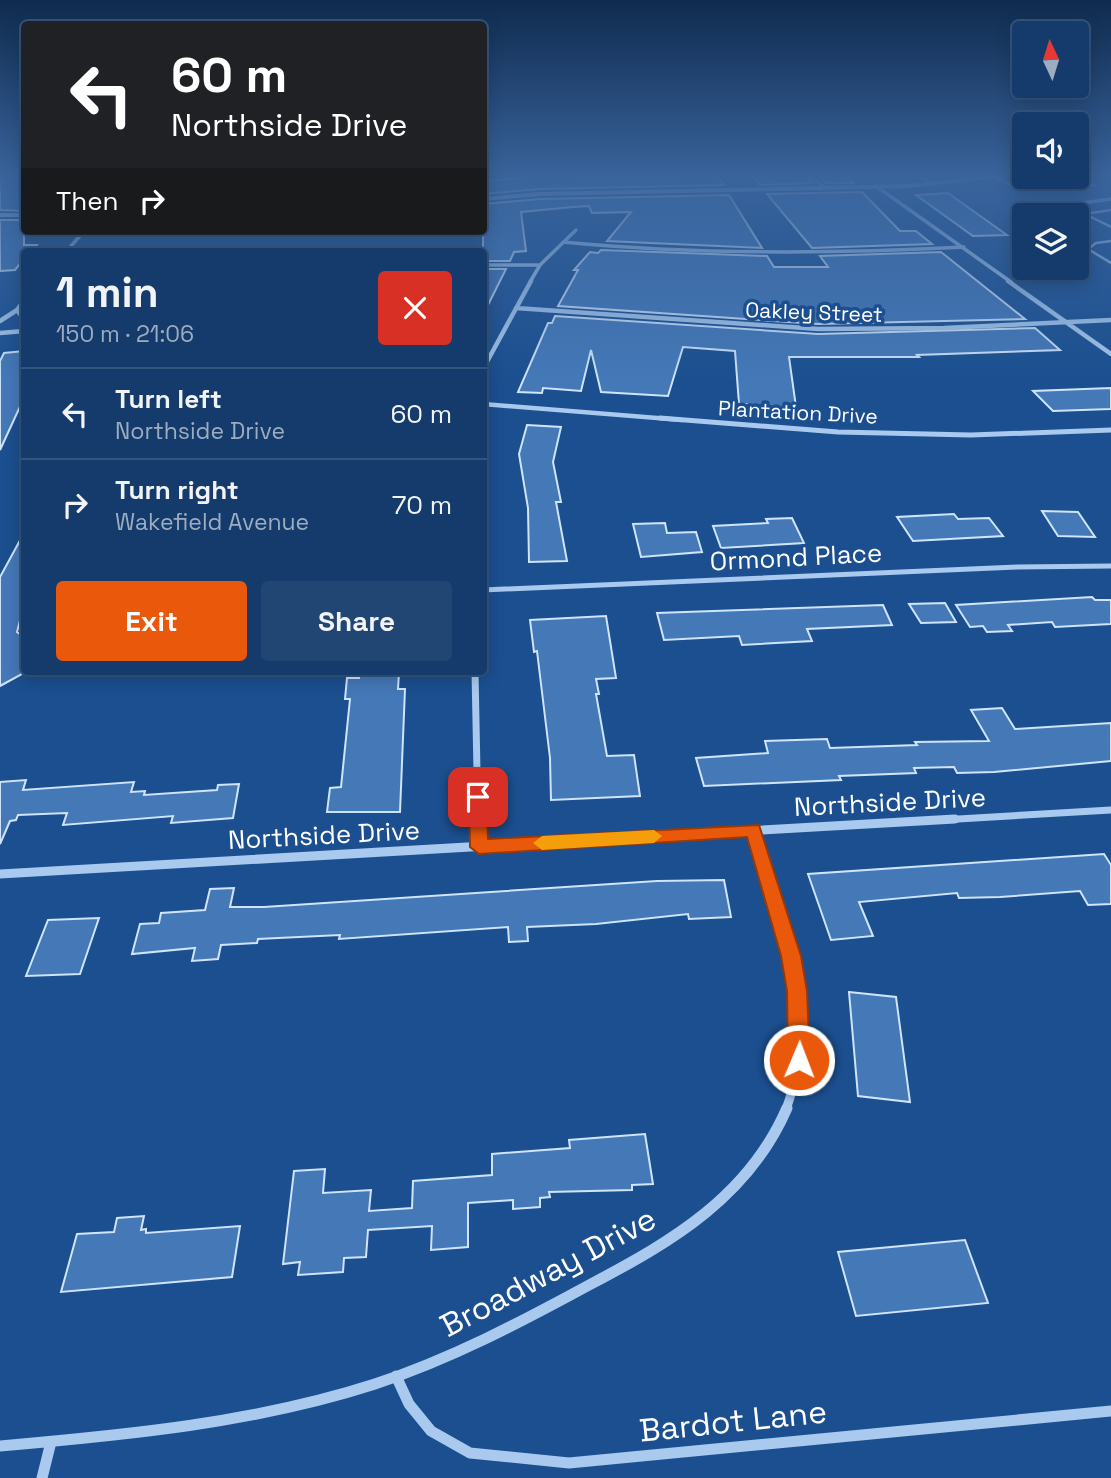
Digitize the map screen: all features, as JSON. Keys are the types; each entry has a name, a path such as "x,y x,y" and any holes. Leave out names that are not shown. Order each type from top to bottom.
{"street":[{"path":"487,362 540,265 562,243"},
{"path":"573,243 671,253 767,256 964,247"},
{"path":"958,243 1111,354"},
{"path":"487,265 540,265"},
{"path":"0,321 21,305"},
{"name":"Oakley Street","path":"516,308 809,329 946,329 1111,320"},
{"path":"17,310 21,315"},
{"path":"0,332 21,331"},
{"name":"Plantation Drive","path":"487,404 838,432 971,435 1111,430"},
{"name":"Ormond Place","path":"487,590 1003,567 1111,566"},
{"path":"475,675 479,847"},
{"name":"Northside Drive","path":"0,874 1111,810"},
{"name":"Broadway Drive","path":"0,1446 239,1418 306,1404 397,1376 485,1339 639,1258 714,1208 755,1165 778,1129 792,1092 799,1060 800,1030 791,956 753,830"},
{"name":"Bardot Lane","path":"397,1376 409,1404 431,1431 470,1453 569,1463 1111,1410"},
{"path":"42,1478 51,1442"}],"lane":[{"path":"1096,243 1088,249 1111,263"}],"building":[{"path":"0,243 37,245 34,248 21,248 21,263 15,270 0,271"},
{"path":"483,243 525,243 526,251 514,252 510,261 487,261 487,248 483,248"},
{"path":"651,243 759,243 762,248"},
{"path":"808,243 932,244 812,248"},
{"path":"601,250 767,256 774,267 828,267 820,256 941,252 1025,319 818,324 558,306 578,270 574,270 590,252 598,253"},
{"path":"487,269 506,269 487,307"},
{"path":"555,316 818,334 1035,328 1060,350 917,355 919,357 789,357 796,407 739,404 735,351 683,347 668,396 601,392 591,350 581,391 543,388 542,393 518,392 548,323 552,323"},
{"path":"21,351 21,404 0,450 0,361 4,353"},
{"path":"1111,388 1111,409 1053,411 1033,391"},
{"path":"527,425 561,427 553,462 561,502 556,502 567,561 529,562 528,508 519,454"},
{"path":"1042,511 1078,512 1095,537 1058,536"},
{"path":"954,514 958,519 989,518 1003,536 913,541 897,517"},
{"path":"792,518 804,543 721,548 713,526 768,523 766,519"},
{"path":"665,523 667,533 696,532 702,552 641,557 633,524"},
{"path":"21,538 21,617 17,632 21,635 21,675 0,686 0,577"},
{"path":"1092,597 1095,600 1111,600 1111,624 1055,627 1052,622 1008,625 1012,631 987,632 983,626 970,627 956,605"},
{"path":"945,603 956,622 921,623 909,604"},
{"path":"883,605 892,625 807,629 812,641 742,645 739,636 664,640 657,613"},
{"path":"606,616 616,678 596,679 599,694 596,694 607,756 634,755 640,796 551,800 550,758 537,651 534,652 530,620"},
{"path":"360,675 399,675 398,689 405,689 400,812 327,812 330,788 341,787 350,699 345,699 347,678 359,678"},
{"path":"1002,708 1015,729 1111,723 1111,761 994,772 957,773 954,767 914,768 916,773 839,776 841,780 704,786 696,758 768,753 765,741 827,739 830,748 917,745 915,742 989,741 971,710"},
{"path":"26,780 23,790 134,782 131,792 145,791 144,795 217,790 218,785 239,784 233,818 171,823 173,816 63,825 67,813 18,815 16,820 10,821 0,844 0,782"},
{"path":"1104,854 1111,865 1111,904 1088,905 1080,891 959,898 957,893 859,902 873,936 831,940 808,874"},
{"path":"724,880 731,917 689,919 688,914 596,924 527,927 528,941 509,942 508,927 339,939 340,935 258,939 257,943 221,945 218,959 192,961 195,948 132,954 140,924 159,923 161,913 205,910 210,889 234,888 230,907 264,907 657,881"},
{"path":"99,918 80,974 26,976 48,920"},
{"path":"849,992 896,997 910,1102 858,1096"},
{"path":"645,1134 653,1184 632,1185 632,1190 549,1192 550,1197 540,1198 540,1207 513,1209 513,1200 468,1203 468,1247 431,1250 432,1226 368,1230 366,1257 344,1258 343,1272 298,1275 300,1262 283,1264 294,1171 325,1169 323,1193 371,1190 369,1211 412,1208 413,1181 492,1175 492,1154 570,1148 569,1140"},
{"path":"144,1216 141,1230 146,1229 146,1233 240,1226 232,1277 61,1292 77,1234 114,1232 117,1218"},
{"path":"965,1240 988,1303 856,1316 838,1252"}],"slow traffic":[{"path":"542,843 654,836"}],"route":[{"path":"478,797 479,847 753,830 791,956 800,1030 799,1060"}]}
